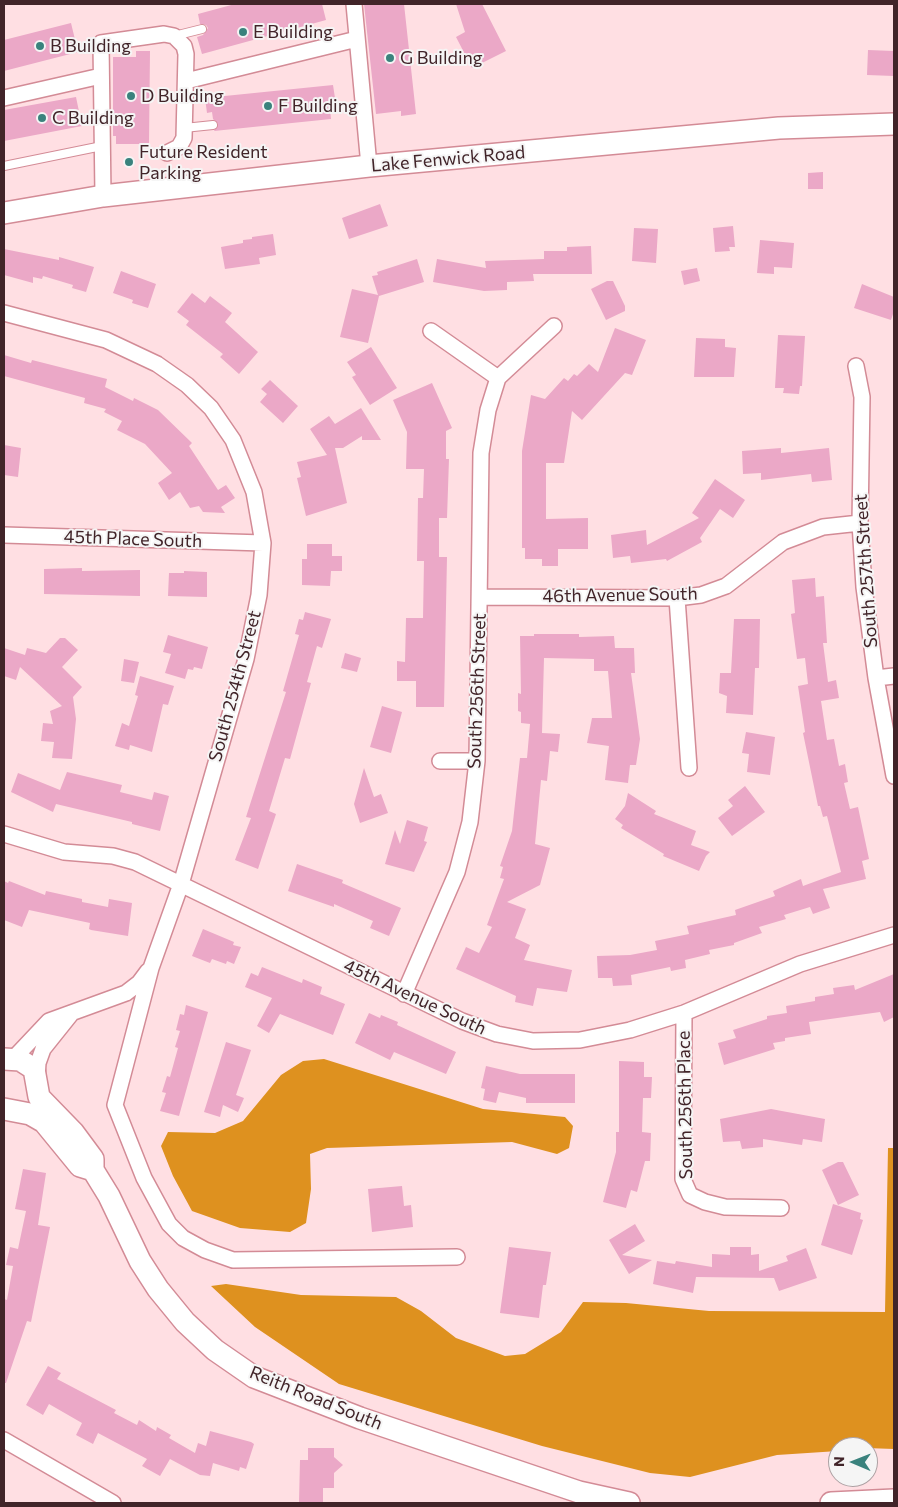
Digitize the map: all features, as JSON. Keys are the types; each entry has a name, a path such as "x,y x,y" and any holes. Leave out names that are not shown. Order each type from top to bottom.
{"main road":[{"name":"Lake Fenwick Road","path":"4,213 103,196 369,166 779,128 894,124"},
{"name":"Reith Road South","path":"5,1059 29,1064 34,1069 37,1084 45,1105 86,1148 93,1159 94,1170 109,1196 140,1261 158,1289 185,1322 215,1350 254,1377 360,1418 579,1492 628,1503"},
{"name":"Reith Road South","path":"8,1112 30,1107 37,1084"},
{"name":"Reith Road South","path":"8,1112 30,1114 44,1122 80,1166 94,1170"},
{"path":"831,1503 894,1500"}],"street":[{"path":"354,4 369,166"},
{"path":"103,196 101,43 155,34 174,36 185,48 186,81 183,142 167,153"},
{"path":"186,81 357,39"},
{"path":"4,98 101,76"},
{"name":"South 254th Street","path":"4,313 106,340 158,364 187,385 211,408 233,440 254,492 263,542 259,595 246,659 181,884 151,968 115,1105 144,1178 169,1224 183,1238 205,1250 232,1260 457,1257"},
{"path":"431,331 498,378 554,326"},
{"name":"South 257th Street","path":"856,366 862,397 860,523 864,587 876,678 894,776"},
{"name":"South 256th Street","path":"404,994 457,872 470,822 477,761 481,453 488,410 498,378"},
{"name":"46th Avenue South","path":"480,597 676,598 701,596 726,586 783,542 823,527 860,523"},
{"name":"45th Place South","path":"4,535 263,542"},
{"path":"676,598 689,768"},
{"path":"876,678 894,676"},
{"path":"440,761 477,761"},
{"name":"45th Avenue South","path":"4,834 40,847 64,852 113,856 128,860 462,1021 497,1034 533,1041 580,1040 630,1030 684,1013 800,964 894,934"},
{"path":"5,1059 15,1057 49,1021 59,1015 71,1014 126,993 139,983 151,968"},
{"name":"South 256th Place","path":"684,1013 683,1179 690,1195 705,1202 725,1207 781,1208"},
{"path":"37,1084 38,1063 44,1049 71,1014"},
{"path":"4,1440 113,1503"}],"lane":[{"path":"174,36 202,29"},
{"path":"184,128 213,125"},
{"path":"4,166 102,146"}],"shaded area":[{"path":"324,1059 483,1109 565,1117 573,1126 569,1148 557,1154 512,1142 327,1148 310,1154 311,1189 306,1223 290,1232 240,1228 192,1211 173,1176 161,1146 168,1132 215,1133 243,1121 281,1075 303,1061"},
{"path":"888,1148 894,1148 894,1449 878,1448 878,1437 828,1437 828,1452 777,1455 690,1477 650,1473 542,1446 339,1384 255,1327 211,1286 226,1284 301,1295 396,1297 421,1311 456,1338 505,1356 525,1354 561,1332 583,1302 626,1303 709,1311 885,1312"}],"building":[{"name":"E Building","path":"235,4 322,4 326,20 202,54 197,37 203,35 208,28 206,25 200,24 198,14"},
{"name":"G Building","path":"364,4 404,4 416,114 401,116 401,111 376,114"},
{"path":"456,4 482,4 506,51 472,68 456,37 465,32"},
{"name":"B Building","path":"71,23 78,52 4,71 4,40"},
{"path":"868,50 894,51 894,76 867,75"},
{"name":"D Building","path":"136,51 150,51 149,144 116,144 116,136 113,136 113,57 136,57"},
{"name":"F Building","path":"333,85 335,98 329,99 331,119 214,131 218,124 213,119 212,112 207,113 205,98"},
{"name":"C Building","path":"76,97 82,126 4,141 4,110"},
{"path":"823,172 823,189 808,189 808,173"},
{"path":"380,204 388,226 349,239 342,218"},
{"path":"733,226 735,247 729,247 730,251 715,252 713,228"},
{"path":"634,228 658,229 656,263 632,261"},
{"path":"273,234 276,255 259,258 260,264 225,269 221,247 243,243 243,240 252,239 252,237"},
{"path":"760,240 794,243 792,268 774,267 774,274 757,273"},
{"path":"591,246 592,274 533,274 534,281 507,282 507,290 484,291 433,282 437,259 486,268 485,261 544,259 544,251 567,251 567,247"},
{"path":"4,249 59,260 59,257 94,267 86,292 72,288 73,285 43,276 42,279 33,277 33,283 4,275"},
{"path":"417,259 424,282 379,296 368,343 340,337 352,289 378,295 372,276 378,275 377,272"},
{"path":"697,268 700,281 684,285 681,271"},
{"path":"121,271 156,284 148,308 132,303 133,300 113,293"},
{"path":"607,281 613,281 625,306 625,311 606,320 591,289"},
{"path":"862,284 894,297 894,311 891,320 854,308"},
{"path":"192,293 205,303 210,296 232,313 225,322 258,352 239,374 220,357 223,354 186,325 189,321 177,312"},
{"path":"615,328 646,340 632,375 625,373 582,420 572,411 564,463 546,463 546,519 588,518 588,549 558,549 558,566 542,566 542,559 525,559 525,548 522,548 522,451 531,395 545,399 564,378 568,381 574,374 577,376 589,364 598,372"},
{"path":"778,335 805,336 802,386 800,386 799,394 783,393 784,388 775,388"},
{"path":"696,338 725,339 725,347 736,348 734,377 694,377"},
{"path":"371,347 397,388 370,405 352,377 356,375 347,362"},
{"path":"4,355 31,363 32,360 107,379 105,387 133,401 134,398 158,410 192,443 189,446 218,490 226,485 235,498 221,507 225,513 203,512 199,506 190,508 180,492 169,500 158,483 172,473 145,444 117,430 122,421 104,412 106,409 84,403 85,398 4,376"},
{"path":"270,380 298,406 283,423 260,402 267,394 261,389"},
{"path":"432,383 452,428 446,431 446,459 449,459 447,518 439,518 439,557 447,557 444,707 416,707 416,681 397,681 397,661 405,662 406,618 423,618 424,561 417,561 418,498 423,498 424,469 406,469 407,432 393,400"},
{"path":"361,408 381,440 362,440 362,436 343,448 335,448 347,503 306,516 297,478 301,477 297,462 327,455 310,429 329,416 335,424"},
{"path":"4,445 21,448 18,477 4,475"},
{"path":"781,448 781,453 829,448 832,480 812,482 811,474 761,480 761,473 743,474 742,451"},
{"path":"715,479 745,500 733,518 720,509 700,538 702,542 667,561 666,559 631,563 630,556 613,558 611,535 646,530 647,545 699,518 692,513"},
{"path":"307,544 332,544 332,556 342,556 342,571 331,571 330,586 302,585 302,559 307,559"},
{"path":"82,568 82,571 140,570 140,596 44,594 44,569"},
{"path":"184,571 207,572 207,597 168,596 169,573 184,573"},
{"path":"815,578 816,597 824,596 827,643 823,643 828,682 836,680 839,698 821,701 827,740 834,739 839,766 845,764 848,782 844,783 850,809 858,807 869,859 862,861 866,879 823,889 830,908 813,914 810,907 784,915 786,919 759,927 762,933 734,943 734,945 709,950 710,954 685,960 686,968 671,971 670,967 631,975 632,985 613,986 612,978 598,978 597,956 630,955 657,950 655,941 689,934 687,926 736,915 735,910 775,896 773,891 801,879 803,886 841,872 827,816 823,817 820,806 818,806 803,733 805,732 798,686 808,684 805,658 797,659 791,614 795,613 792,580"},
{"path":"305,612 331,619 322,648 317,646 307,682 311,683 290,759 285,758 269,811 276,814 258,869 235,860 251,818 246,817 286,692 283,691 299,635 295,634 299,619 303,620"},
{"path":"734,619 760,619 759,668 755,668 753,715 726,713 727,696 719,693 720,673 731,673"},
{"path":"534,634 579,634 579,637 614,636 615,648 634,648 635,673 631,673 640,739 636,765 630,765 628,783 605,780 609,746 587,743 592,718 612,718 608,671 594,671 594,659 544,658 542,733 560,734 558,752 550,751 547,781 541,780 535,844 550,848 540,885 507,902 526,909 515,938 530,945 524,960 572,970 567,992 537,988 533,1006 515,1002 516,996 456,969 466,947 479,953 492,927 487,925 504,879 500,878 503,867 500,866 512,831 520,758 527,758 530,724 521,723 521,712 518,711 518,693 521,694 520,636 534,636"},
{"path":"168,635 208,647 202,669 194,667 193,670 188,669 185,679 165,673 171,654 163,652"},
{"path":"60,638 65,638 78,650 62,667 82,687 73,697 76,719 72,759 52,758 54,742 41,741 43,723 53,724 50,711 62,706 20,667 16,680 4,676 4,648 25,655 27,648 46,653"},
{"path":"345,653 361,658 357,672 341,668"},
{"path":"124,659 139,662 134,683 121,681"},
{"path":"140,676 174,686 168,705 163,704 152,752 130,745 129,750 115,746 122,723 129,726 138,696 135,695"},
{"path":"382,706 402,712 391,753 370,747"},
{"path":"746,732 775,737 770,775 747,772 749,754 742,753"},
{"path":"364,768 374,797 381,794 388,813 360,823 354,804"},
{"path":"67,772 122,785 120,792 152,800 154,792 169,796 160,831 132,824 132,822 56,804 53,812 11,792 18,773 60,790"},
{"path":"745,786 765,812 732,836 718,818 733,806 728,800"},
{"path":"628,793 656,811 654,814 696,831 691,845 710,852 699,871 663,856 664,854 621,828 623,825 615,819 625,806"},
{"path":"407,820 428,827 424,841 427,842 414,872 385,864 395,830 400,844"},
{"path":"297,864 343,880 342,883 401,908 389,936 370,928 373,921 334,904 334,907 288,891"},
{"path":"4,881 8,883 9,881 45,895 46,891 82,899 82,902 108,907 109,899 132,903 128,936 91,930 89,929 90,923 29,910 22,927 4,920"},
{"path":"203,929 234,942 233,945 241,947 234,964 227,961 226,964 212,959 210,963 192,956"},
{"path":"262,967 302,983 303,979 322,987 320,994 345,1004 333,1035 280,1014 269,1033 257,1026 272,998 245,987 251,973 258,976"},
{"path":"894,974 894,1017 884,1022 880,1012 809,1022 811,1034 785,1038 785,1041 773,1043 775,1049 724,1065 718,1043 736,1038 733,1030 767,1019 767,1016 787,1013 786,1006 815,1001 815,997 834,994 833,988 854,985 855,990"},
{"path":"186,1005 208,1012 179,1116 160,1111 166,1093 162,1092 167,1076 170,1077 178,1048 175,1047 180,1031 176,1030 180,1014 184,1015"},
{"path":"369,1013 380,1018 381,1015 398,1022 397,1025 456,1052 446,1074 394,1052 390,1060 355,1043"},
{"path":"226,1042 251,1050 236,1095 244,1098 238,1112 223,1105 220,1117 204,1112"},
{"path":"619,1061 644,1062 644,1077 652,1077 651,1098 643,1098 642,1132 651,1133 650,1161 645,1161 637,1192 631,1190 626,1208 603,1202 616,1152 616,1132 619,1132"},
{"path":"486,1066 520,1074 575,1074 575,1103 526,1103 526,1098 499,1092 496,1103 483,1100 485,1089 481,1088"},
{"path":"771,1109 825,1119 822,1142 803,1139 802,1145 763,1139 763,1147 742,1149 740,1141 723,1142 720,1119"},
{"path":"838,1162 843,1162 859,1195 838,1205 822,1170"},
{"path":"23,1169 46,1173 38,1225 50,1227 31,1322 27,1321 6,1383 4,1383 4,1299 7,1300 13,1266 6,1265 10,1247 18,1249 26,1211 15,1209"},
{"path":"402,1186 404,1206 411,1205 413,1227 372,1232 368,1189"},
{"path":"833,1204 861,1213 860,1219 863,1220 852,1255 821,1245"},
{"path":"635,1224 645,1241 622,1255 652,1260 629,1274 609,1240"},
{"path":"509,1247 551,1252 546,1285 543,1285 539,1318 500,1313"},
{"path":"730,1247 751,1247 751,1255 759,1254 759,1271 788,1261 786,1256 806,1248 817,1278 779,1291 774,1278 696,1277 693,1293 653,1284 657,1261 675,1264 676,1261 712,1267 712,1254 730,1255"},
{"path":"48,1366 61,1373 57,1379 116,1410 114,1413 137,1425 139,1420 156,1431 157,1427 171,1435 169,1438 195,1453 198,1443 206,1446 210,1431 251,1442 254,1444 246,1469 240,1467 239,1471 213,1463 210,1476 200,1475 170,1459 160,1476 142,1466 147,1459 98,1433 93,1444 76,1435 82,1423 49,1404 43,1415 26,1405"},
{"path":"308,1448 334,1448 334,1457 343,1465 334,1473 334,1488 323,1488 323,1503 299,1503 300,1460 308,1460"}],"place":[{"name":"E Building","path":"243,32"},
{"name":"B Building","path":"40,46"},
{"name":"G Building","path":"390,58"},
{"name":"D Building","path":"131,96"},
{"name":"F Building","path":"268,106"},
{"name":"C Building","path":"42,118"},
{"name":"Future Resident Parking","path":"129,162"}]}
